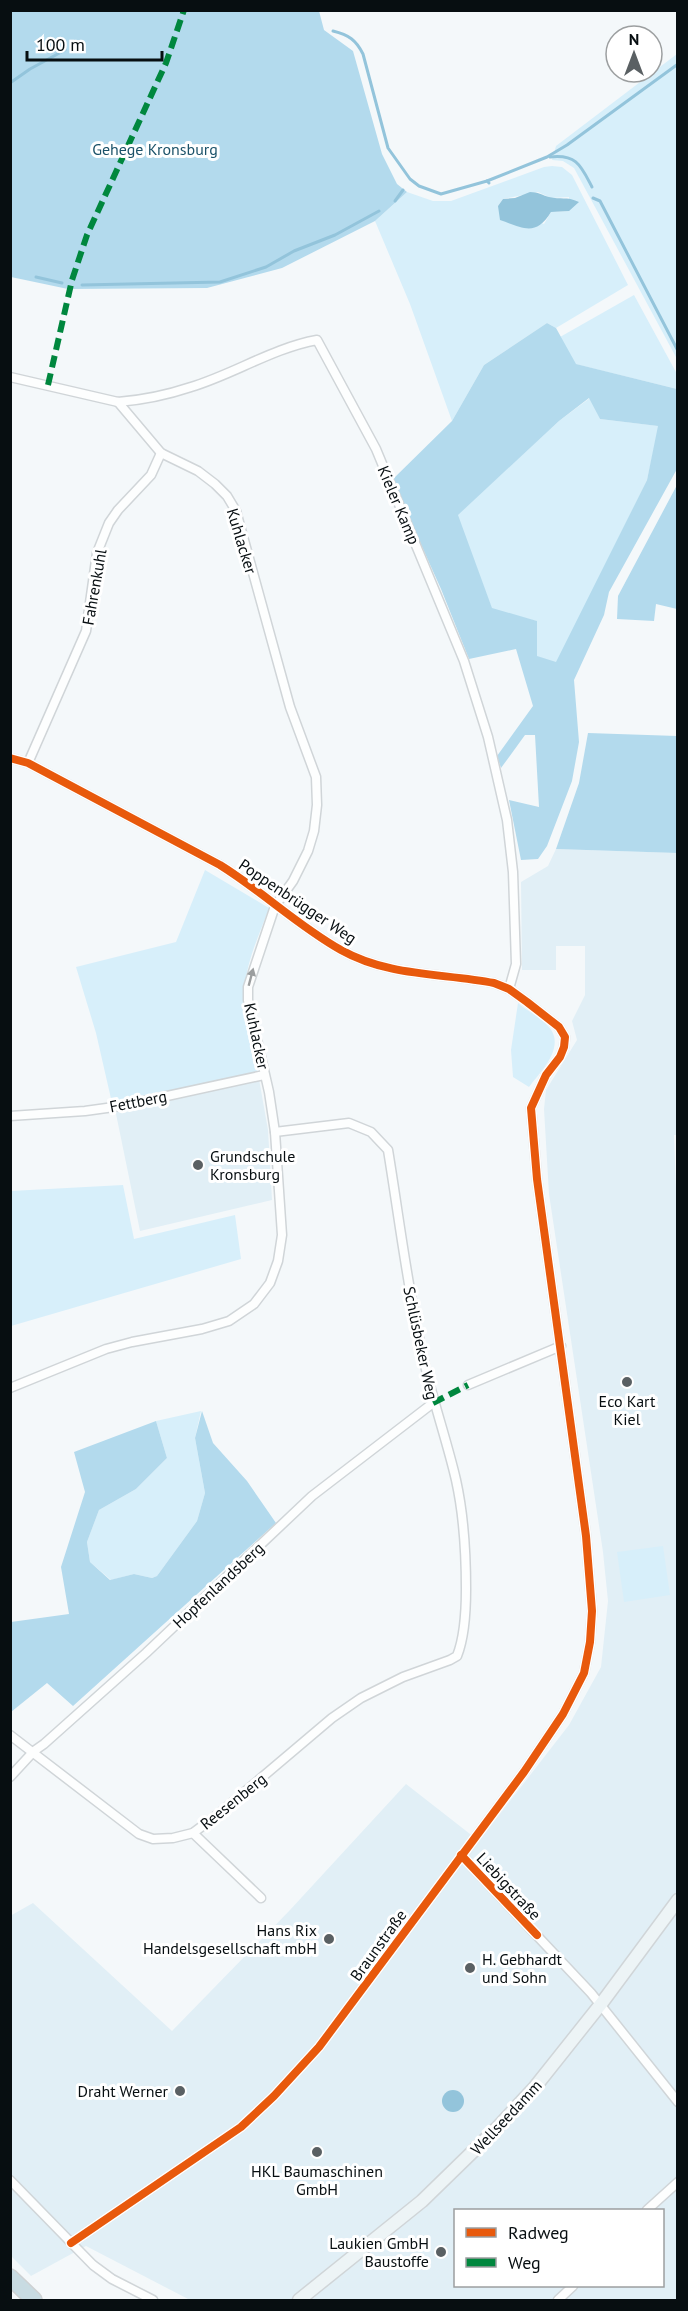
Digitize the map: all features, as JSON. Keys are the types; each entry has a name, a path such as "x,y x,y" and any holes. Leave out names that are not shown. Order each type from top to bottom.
{"highway":[{"path":"10,2277 34,2301"}],"main road":[{"name":"Wellseedamm","path":"299,2301 422,2201 524,2098 601,2004 678,1900"}],"street":[{"name":"Kieler Kamp","path":"10,377 118,402 136,400 192,387 256,360 317,340 376,449 464,661 488,737 507,820 513,872 516,964 509,989"},
{"name":"Kuhlacker","path":"10,1388 106,1349 132,1341 202,1329 229,1321 254,1304 270,1283 278,1261 282,1235 275,1132 248,1000 248,987 275,906 293,880 308,851 316,818 316,777 290,707 236,511 216,484 198,471 160,453 118,402"},
{"name":"Fahrenkuhl","path":"28,763 86,631 98,553 109,523 151,475 160,453"},
{"name":"Poppenbrügger Weg","path":"10,758 28,763 220,865 240,877 275,906 342,951 409,973 478,980 509,989 559,1027 565,1037 560,1057 546,1075 531,1108"},
{"name":"Fettberg","path":"10,1116 96,1110 264,1075"},
{"name":"Braunstraße","path":"71,2243 241,2127 274,2096 319,2047 525,1772 563,1714 584,1673 590,1642 590,1581 586,1536 537,1179 531,1108"},
{"name":"Schlüsbeker Weg","path":"275,1132 349,1123 371,1132 388,1150 410,1288 433,1403 455,1479 465,1534 466,1603 462,1640 457,1656"},
{"path":"468,1384 561,1346"},
{"name":"Hopfenlandsberg","path":"10,1777 34,1751 146,1653 312,1496 433,1403"},
{"name":"Reesenberg","path":"10,1735 34,1751 139,1834 153,1839 173,1838 193,1833 332,1718 351,1705 403,1677 457,1656"},
{"path":"193,1833 261,1898"},
{"name":"Liebigstraße","path":"461,1855 601,2004 678,2102"},
{"path":"10,2180 103,2273 153,2301"},
{"path":"649,2209 678,2182"},
{"path":"558,2301 572,2287"}],"shaded area":[{"path":"677,54 677,359 574,168 563,161 552,160 556,146 638,84 664,84 664,64"},
{"path":"544,167 562,167 572,175 628,285 556,328 547,323 484,365 452,421 410,304 375,221 407,192 433,201 451,201","holes":["538,192 551,198 569,197 569,211 551,212 544,224 498,206 503,199"]},
{"path":"530,192 579,202 569,211 551,212 540,225 534,228 522,228 500,220 498,206 503,199 515,198"},
{"path":"634,295 677,374 677,389 575,364 560,337"},
{"path":"590,398 600,419 659,426 647,480 557,663 537,657 536,621 492,609 457,515 559,421"},
{"path":"556,849 677,853 677,1135 674,1135 678,1243 677,2300 190,2300 86,2246 31,2276 11,2256 10,1916 33,1903 172,2031 290,1910 406,1784 479,1841 569,1725 601,1667 608,1601 603,1552 549,1194 544,1109 546,1090 577,1040 572,1021 585,995 585,946 556,946 556,970 522,970 521,882 548,866"},
{"path":"205,870 269,908 251,958 245,988 248,1019 259,1071 112,1103 96,1033 76,967 176,942"},
{"path":"518,1003 548,1026 555,1042 550,1058 529,1087 513,1077 511,1050"},
{"name":"Grundschule Kronsburg","path":"259,1079 268,1130 272,1200 140,1231 115,1109"},
{"path":"123,1185 134,1239 235,1215 241,1259 11,1326 11,1191"},
{"path":"201,1411 195,1438 205,1493 197,1521 157,1576 152,1578 134,1574 111,1580 90,1562 87,1542 99,1510 136,1489 167,1458 156,1421"},
{"path":"663,1546 670,1595 624,1602 617,1552"},
{"path":"449,2090 457,2090 464,2097 464,2105 457,2112 449,2112 442,2105 442,2097"}],"green space":[{"name":"Gehege Kronsburg","path":"10,11 319,11 324,30 353,51 382,154 397,184 407,192 375,221 282,268 207,288 68,289 11,277"},
{"path":"547,323 556,328 576,364 677,389 677,469 609,592 604,615 574,680 579,742 572,781 547,846 538,859 521,860 509,800 539,807 535,735 525,735 501,768 497,756 533,706 516,649 469,659 441,589 392,480 452,421 484,365","holes":["589,398 600,419 658,426 647,480 556,662 537,656 537,621 492,608 458,515 559,421"]},
{"path":"677,485 677,609 656,604 654,621 617,619 618,596"},
{"path":"588,733 677,736 677,853 556,849 579,783"},
{"path":"202,1411 213,1443 247,1481 276,1523 73,1706 47,1683 11,1712 11,1622 69,1614 61,1567 85,1492 74,1452 156,1421 167,1458 136,1489 99,1510 87,1542 90,1562 110,1580 134,1574 152,1578 157,1576 197,1521 205,1493 195,1438"}],"waterway":[{"path":"333,31 351,39 363,54 388,148 410,179 419,186 441,194 487,181 489,183"},
{"path":"10,83 65,50"},
{"path":"487,181 547,157 567,145 678,64"},
{"path":"550,157 566,157 577,163 592,187"},
{"path":"395,201 403,190"},
{"path":"593,198 600,201 678,351"},
{"path":"82,285 220,282 266,267 294,251 335,235 379,211"},
{"path":"36,277 62,283"}],"marked path":[{"path":"48,385 72,280 87,235 166,63 184,10"},
{"path":"433,1403 468,1385"}],"cycle path":[{"path":"10,758 28,763 220,865 325,941 359,959 397,970 494,983 509,989 559,1027 565,1037 564,1047 560,1057 546,1075 531,1108 537,1179 586,1536 592,1611 590,1642 584,1673 563,1714 524,1772 319,2047 274,2096 241,2127 71,2243"},
{"path":"461,1855 537,1935"}],"place":[{"name":"Grundschule Kronsburg","path":"198,1165"},
{"name":"Eco Kart Kiel","path":"627,1382"},
{"name":"Hans Rix Handelsgesellschaft mbH","path":"329,1939"},
{"name":"H. Gebhardt und Sohn","path":"470,1968"},
{"name":"Draht Werner","path":"180,2091"},
{"name":"HKL Baumaschinen GmbH","path":"317,2152"},
{"name":"Laukien GmbH Baustoffe","path":"441,2252"}]}
